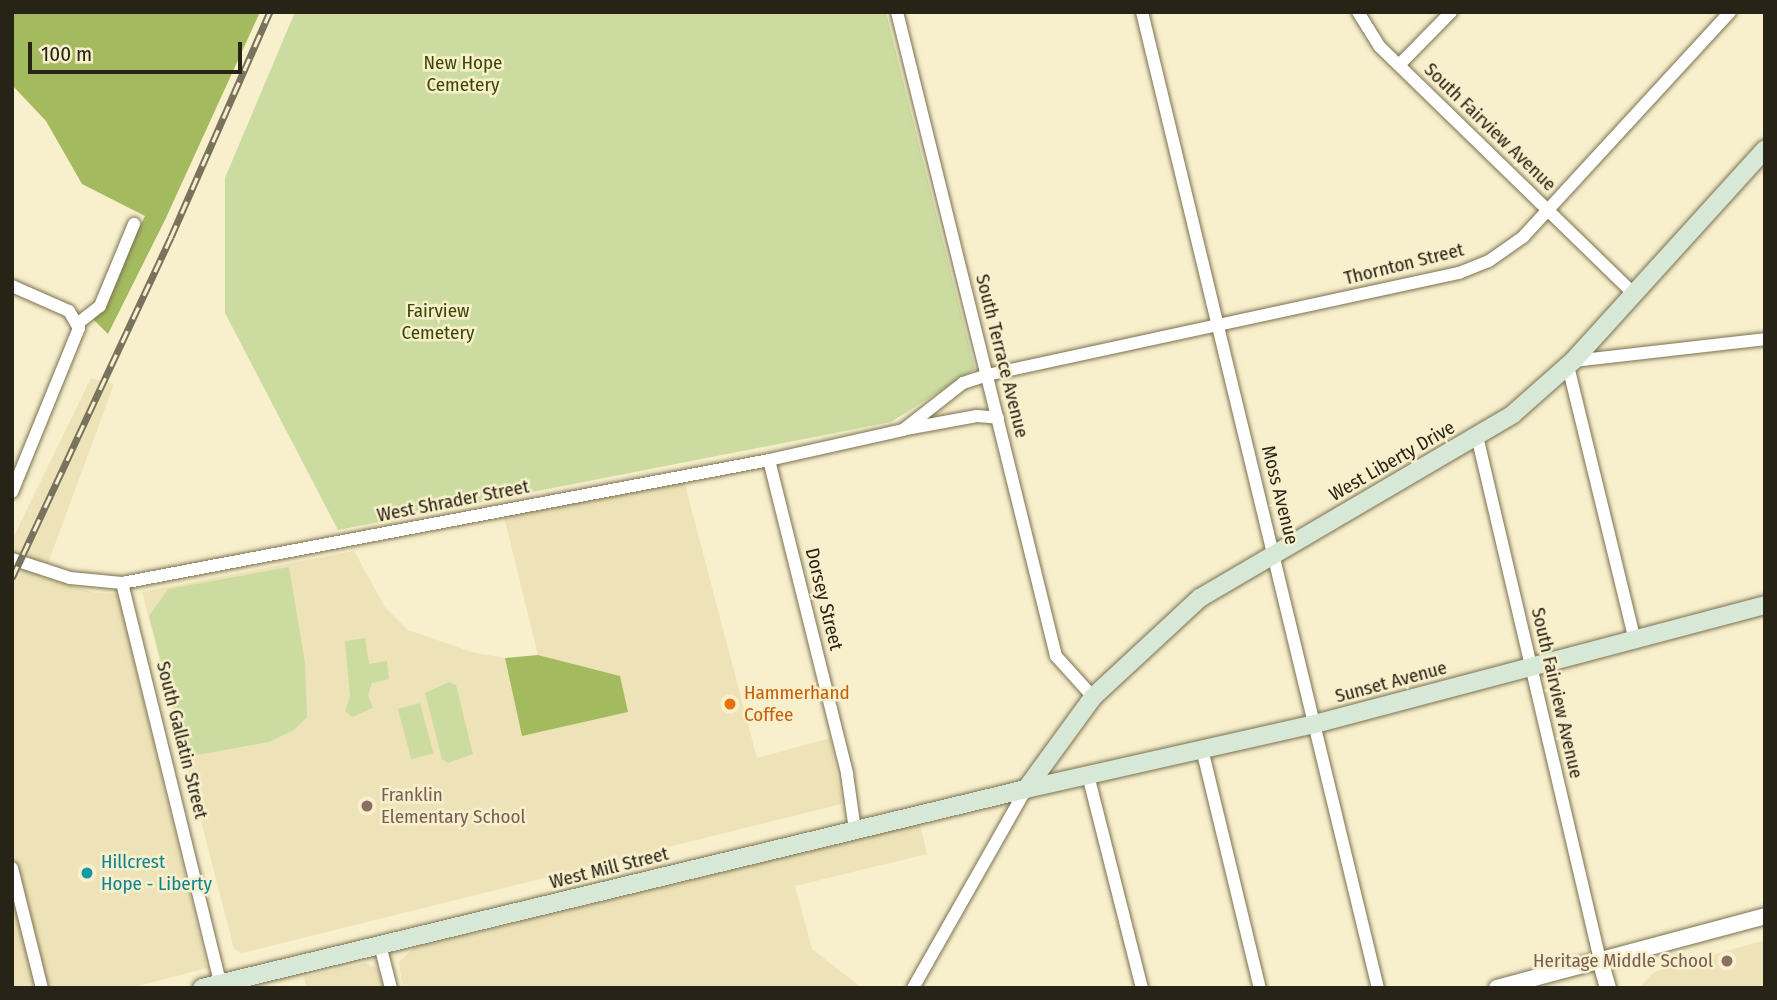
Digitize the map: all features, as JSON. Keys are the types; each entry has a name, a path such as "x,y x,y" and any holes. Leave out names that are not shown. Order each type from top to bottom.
{"main road":[{"name":"West Liberty Drive","path":"1026,789 1093,697 1200,598 1513,414 1570,363 1765,149"},
{"name":"Sunset Avenue","path":"1026,789 1315,724 1765,605"},
{"name":"West Mill Street","path":"202,988 1026,789"}],"street":[{"name":"South Terrace Avenue","path":"897,12 1056,656 1093,697"},
{"name":"Moss Avenue","path":"1142,12 1378,988"},
{"name":"South Fairview Avenue","path":"1358,12 1379,46 1632,292"},
{"path":"1399,65 1451,12"},
{"name":"Thornton Street","path":"987,375 1459,273 1507,250 1547,211 1730,12"},
{"path":"77,324 100,306 134,224"},
{"path":"12,286 69,311 77,324 79,337 12,492"},
{"path":"1636,641 1570,363 1765,339"},
{"name":"West Shrader Street","path":"903,429 963,383 987,375"},
{"name":"West Shrader Street","path":"12,559 70,578 122,583 769,460 903,429 977,416 998,418"},
{"name":"South Fairview Avenue","path":"1477,436 1600,960"},
{"name":"Dorsey Street","path":"769,460 847,774 855,830"},
{"name":"South Gallatin Street","path":"122,583 221,985"},
{"path":"1202,749 1260,988"},
{"path":"1088,775 1142,988"},
{"path":"913,988 996,847 1026,789"},
{"path":"12,868 42,988"},
{"path":"1497,988 1765,916"},
{"path":"380,945 391,988"},
{"path":"1600,960 1608,988"}],"shaded area":[{"path":"91,378 114,384 43,577 96,593 118,594 207,968 131,988 12,988 12,540"},
{"name":"Franklin Elementary School","path":"684,481 757,758 830,738 842,804 242,953 234,949 142,592 354,551 385,607 408,630 475,653 505,658 522,736 627,712 619,676 538,655 504,517"},
{"path":"920,824 927,854 795,886 812,949 862,988 403,988 399,962 414,948"},
{"name":"Heritage Middle School","path":"1765,940 1765,988 1639,988 1654,972"},
{"path":"365,963 378,968 385,988 306,988 304,977"}],"green space":[{"path":"12,12 260,12 165,220 108,334 94,320 145,216 82,184 46,121 12,85"},
{"name":"Fairview Cemetery","path":"295,12 886,12 975,369 891,422 338,530 225,313 225,178"},
{"path":"289,567 305,663 307,717 294,730 269,742 186,757 149,616 168,589"},
{"path":"365,638 369,664 387,661 389,679 372,683 368,695 373,708 352,717 345,711 350,696 345,641"},
{"path":"538,655 620,676 628,712 522,736 505,658"},
{"path":"449,682 456,685 473,754 448,763 442,759 425,693"},
{"path":"420,703 433,753 411,759 398,709"}],"railway":[{"path":"12,578 171,237 270,12"}],"place":[{"name":"Hammerhand Coffee","path":"730,704"},
{"name":"Franklin Elementary School","path":"367,806"},
{"name":"Hillcrest Hope - Liberty","path":"87,873"},
{"name":"Heritage Middle School","path":"1727,961"}],"park label":[{"name":"New Hope Cemetery","path":"463,74"}]}
